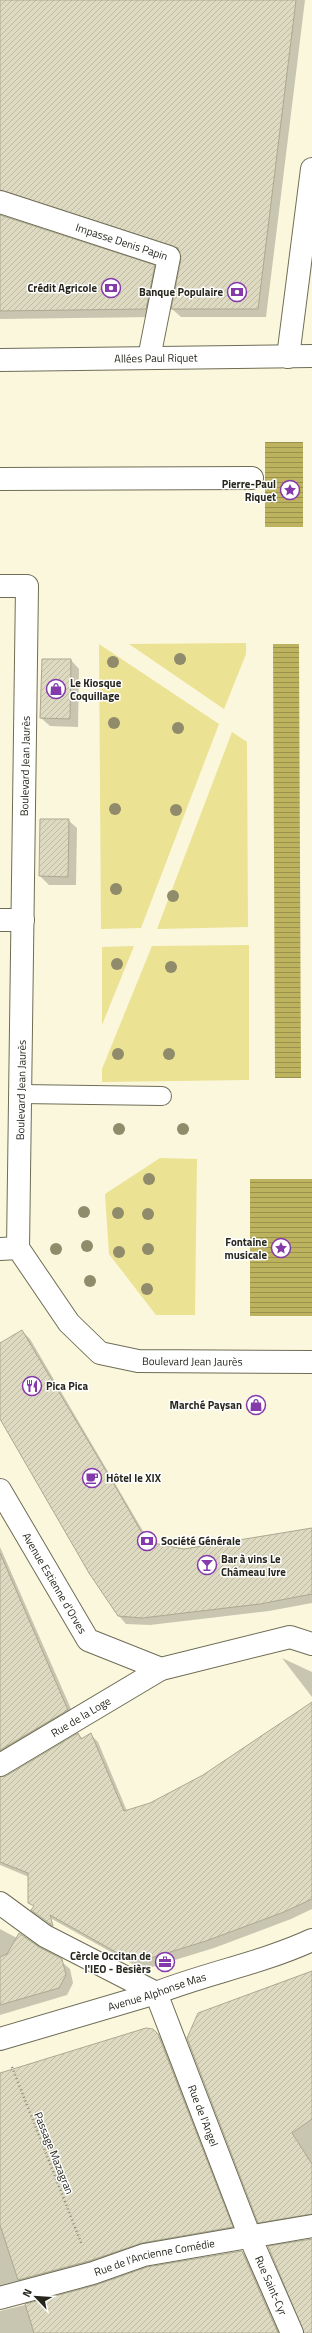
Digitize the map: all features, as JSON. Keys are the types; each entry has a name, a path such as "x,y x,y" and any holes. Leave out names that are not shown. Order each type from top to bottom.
{"street":[{"path":"288,357 312,169"},
{"name":"Impasse Denis Papin","path":"0,202 169,257 149,358"},
{"name":"Allées Paul Riquet","path":"0,360 312,356"},
{"path":"0,479 252,478"},
{"name":"Boulevard Jean Jaurès","path":"0,586 27,586 21,1094 9,1249 69,1323 100,1353 138,1362 312,1362"},
{"path":"0,920 23,920"},
{"name":"Avenue Estienne d'Orves","path":"0,1490 88,1640 161,1669"},
{"path":"161,1669 290,1637 312,1644"},
{"name":"Rue de la Loge","path":"0,1765 161,1669"},
{"path":"0,1903 45,1936 156,1993"},
{"name":"Avenue Alphonse Mas","path":"0,2039 156,1993 181,1983 292,1949 312,1940"},
{"name":"Rue de l'Angel","path":"156,1993 250,2237"},
{"name":"Rue de l'Ancienne Comédie","path":"0,2298 93,2273 144,2255 312,2226"},
{"name":"Rue Saint-Cyr","path":"250,2237 292,2333"}],"lane":[{"path":"21,1094 162,1096"}],"path":[{"name":"Passage Mazagran","path":"0,2039 93,2273"}],"shaded area":[{"path":"265,442 303,442 303,527 265,527"},
{"path":"246,643 246,654 224,709 129,644"},
{"path":"99,644 219,724 141,928 101,929"},
{"path":"273,644 299,644 301,1078 275,1078"},
{"path":"232,732 247,742 248,927 157,929"},
{"path":"249,945 249,1080 102,1082 102,1069 152,946"},
{"path":"134,946 102,1025 102,947"},
{"path":"160,1158 197,1159 195,1315 156,1315 109,1254 105,1194"},
{"name":"Fontaine musicale","path":"250,1179 312,1179 312,1316 250,1316"}],"building":[{"path":"0,0 296,0 258,309 171,309 181,259 178,248 0,190"},
{"path":"0,215 155,265 146,309 0,311"},
{"name":"Le Kiosque Coquillage","path":"42,659 71,659 70,719 40,718"},
{"path":"40,819 69,819 68,877 39,876"},
{"path":"22,1330 118,1491 143,1535 143,1541 184,1549 312,1528 312,1594 260,1604 142,1618 118,1616 89,1573 0,1419 0,1343"},
{"path":"0,1553 68,1710 0,1750"},
{"path":"312,1702 312,1899 284,1912 206,1941 144,1960 128,1959 50,1915 53,1926 31,1910 34,1906 28,1903 28,1873 0,1862 0,1777 6,1776 78,1733 81,1739 91,1733 124,1811 150,1803 203,1775"},
{"path":"19,1933 39,1947 62,1959 66,1975 59,1988 0,2005 0,1957 7,1954"},
{"path":"312,1971 312,2119 292,2133 312,2164 312,2214 258,2223 187,2038 198,2013"},
{"path":"146,2028 153,2029 158,2034 233,2227 142,2243 89,2261 18,2280 0,2225 0,2073"},
{"path":"312,2239 312,2333 304,2333 268,2246"},
{"path":"242,2251 278,2333 34,2333 25,2304 96,2285 147,2267"}],"place":[{"name":"Crédit Agricole","path":"111,288"},
{"name":"Banque Populaire","path":"237,292"},
{"name":"Pierre-Paul Riquet","path":"290,490"},
{"name":"Le Kiosque Coquillage","path":"56,689"},
{"name":"Fontaine musicale","path":"281,1248"},
{"name":"Pica Pica","path":"32,1386"},
{"name":"Marché Paysan","path":"256,1405"},
{"name":"Hôtel le XIX","path":"92,1478"},
{"name":"Société Générale","path":"147,1541"},
{"name":"Bar à vins Le Châmeau Ivre","path":"207,1565"},
{"name":"Cèrcle Occitan de l'IEO - Besièrs","path":"165,1962"}]}
